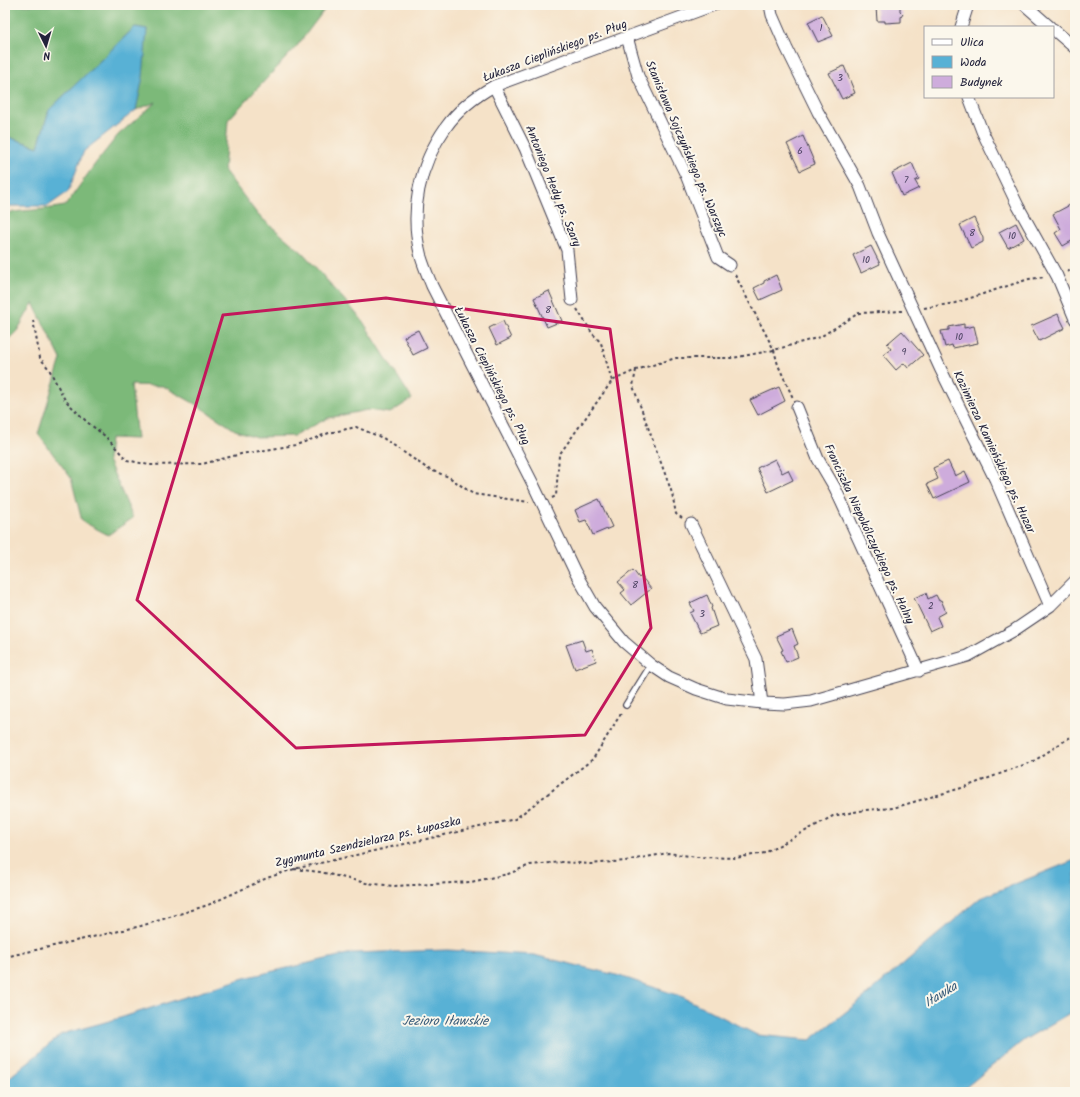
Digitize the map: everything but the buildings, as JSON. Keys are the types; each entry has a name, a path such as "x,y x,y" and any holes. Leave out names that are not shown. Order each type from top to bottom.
{"street":[{"name":"Łukasza Cieplińskiego ps. Pług","path":"714,5 494,86 483,92 464,107 446,126 435,145 420,180 416,210 417,236 421,258 432,286 534,486 575,572 595,607 624,642 651,665 669,677 696,689 727,699 785,704 811,701 968,656 1013,631 1050,606 1075,581"},
{"name":"Kazimierza Kamieńskiego ps. Huzar","path":"770,5 772,15 786,47 818,112 860,186 878,233 995,479 1050,606"},
{"path":"961,26 968,5"},
{"path":"1025,5 1049,26"},
{"path":"1054,30 1075,48"},
{"name":"Stanisława Sojczyńskiego ps. Warszyc","path":"627,37 638,76 686,175 718,257 730,265"},
{"name":"Antoniego Hedy ps. Szary","path":"494,86 525,148 567,250 572,300"},
{"path":"969,98 982,130 1018,206 1056,276 1075,319"},
{"name":"Franciszka Niepokólczyckiego ps. Halny","path":"797,407 818,459 835,488 919,671"},
{"path":"691,524 756,659 762,703"}],"lane":[{"path":"626,705 651,665"}],"path":[{"path":"730,265 774,350 778,365 797,407"},
{"path":"33,320 40,358 49,369 65,400 87,422 105,436 127,460 149,465 202,464 241,454 296,444 330,433 356,427 383,438 428,469 449,477 473,494 542,503 556,496 559,455 612,381 636,370 676,358 733,358 774,350 820,337 859,313 914,310 955,303 1029,279 1056,276 1075,268"},
{"path":"572,300 592,333 601,343 612,381"},
{"path":"636,370 633,386 672,493 676,514 691,524"},
{"name":"Zygmunta Szendzielarza ps. Łupaszka","path":"5,957 141,926 208,905 267,878 294,869 515,819 593,759 626,705"},
{"path":"294,869 320,872 366,883 394,886 471,882 508,874 530,865 562,862 591,864 668,853 697,857 736,858 766,853 833,816 864,810 893,808 964,787 1034,761 1075,734"}],"highlighted area":[{"path":"386,298 610,329 651,628 585,735 296,748 137,600 223,315"}],"green space":[{"path":"5,5 328,5 297,46 228,120 224,170 258,215 303,253 362,320 412,399 390,413 367,410 328,418 294,436 256,437 235,430 197,405 163,386 131,385 137,439 110,438 108,460 133,518 108,535 82,521 71,478 38,434 61,359 33,303 17,331 5,343 5,213 65,206 118,135 156,102 136,110 147,29 135,27 49,110 38,147 5,136"}],"water":[{"path":"135,27 147,29 143,77 136,110 84,151 68,192 48,206 5,206 5,136 38,147 49,110"},
{"name":"Jezioro Iławskie","path":"1075,860 1075,1010 1024,1040 960,1092 5,1092 5,1081 62,1034 120,1018 244,978 352,953 447,950 534,955 620,976 683,997 757,1035 810,1040 861,1000 980,898"}],"water label":[{"name":"Iławka","path":"941,995"}]}
